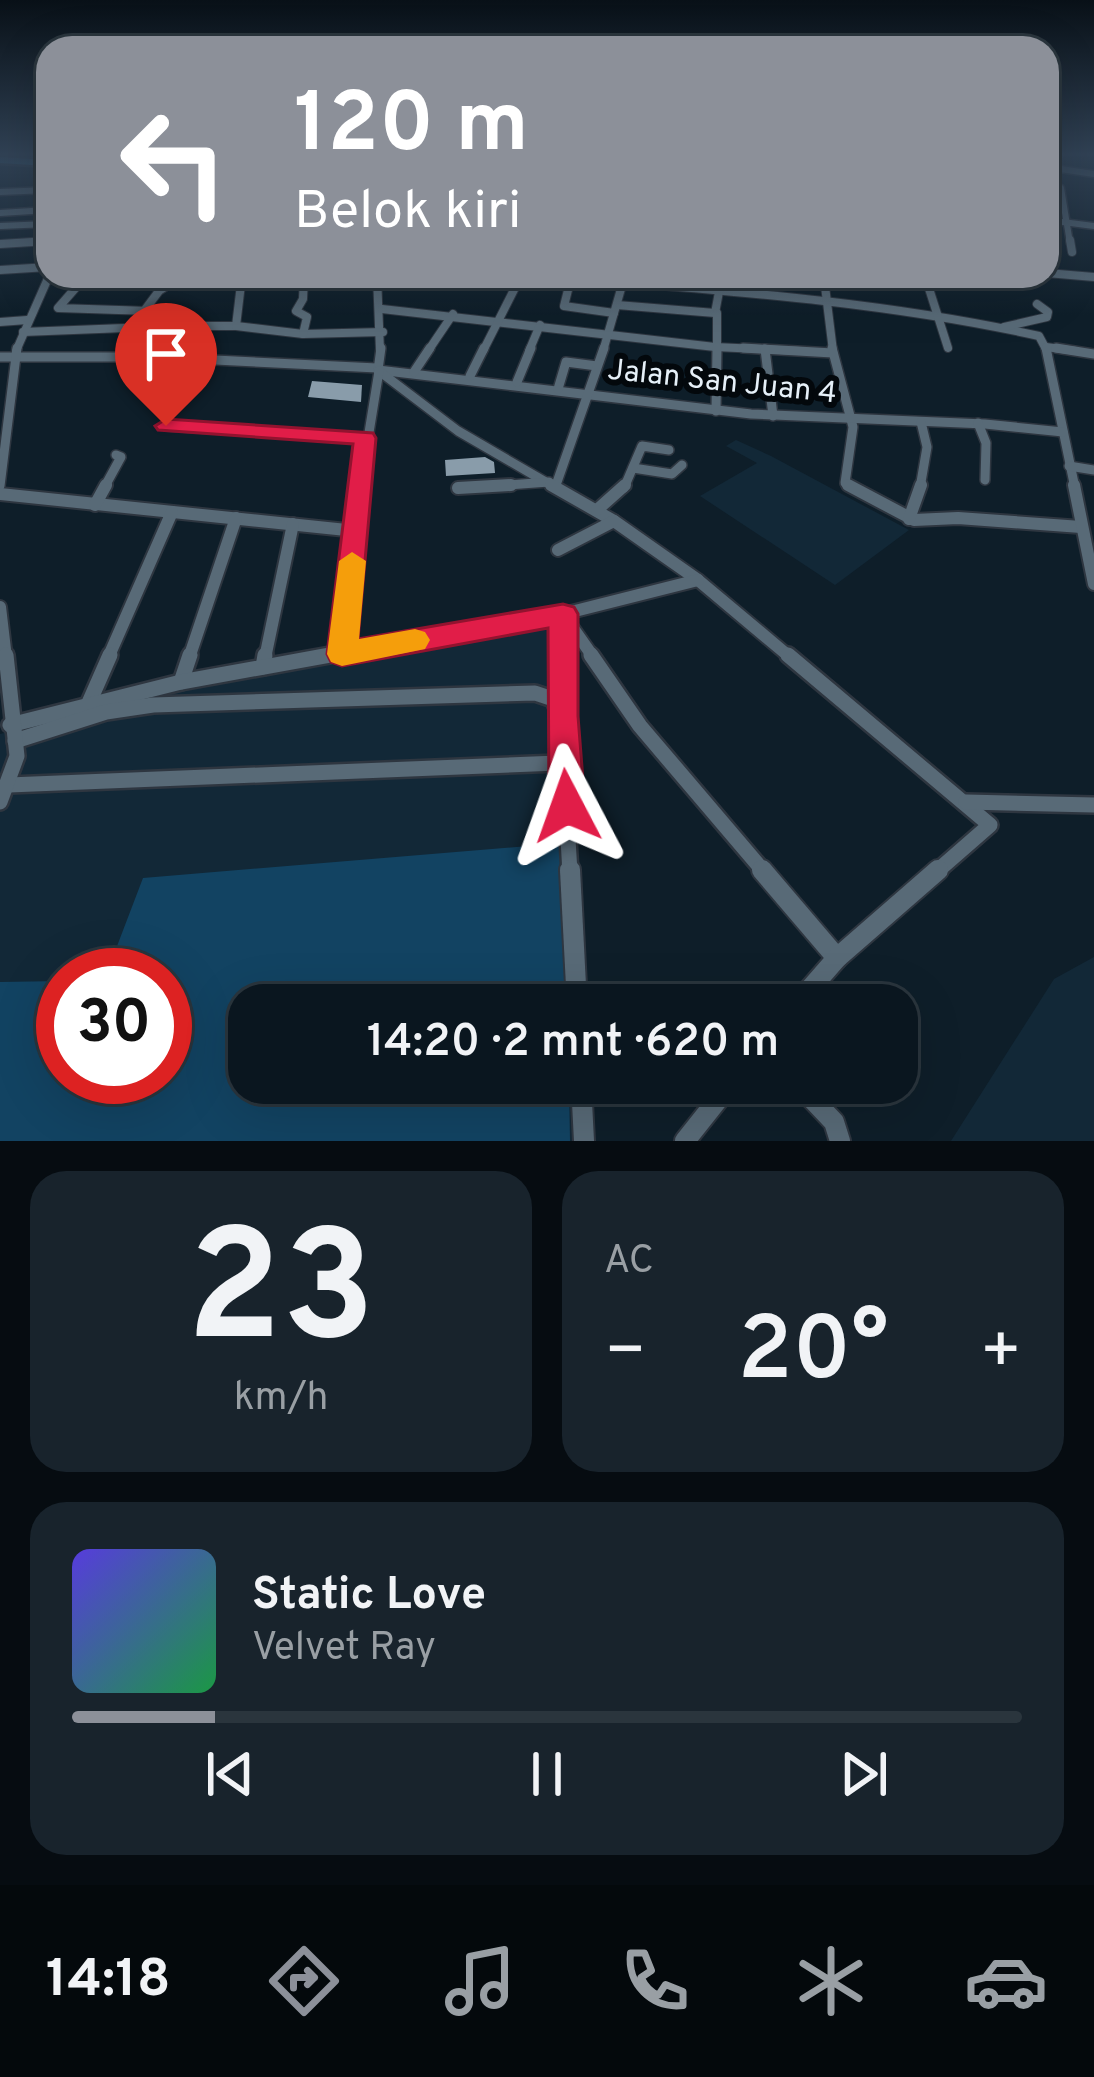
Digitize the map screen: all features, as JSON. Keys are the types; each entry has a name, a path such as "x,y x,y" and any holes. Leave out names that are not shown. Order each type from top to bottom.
{"street":[{"path":"1064,208 1072,252"},
{"path":"0,213 36,211"},
{"path":"1059,221 1094,226"},
{"path":"0,226 36,224"},
{"path":"0,244 36,242"},
{"path":"0,270 36,271"},
{"path":"1059,274 1094,277"},
{"path":"42,288 6,382 0,490 95,505 356,531"},
{"path":"76,288 58,308 182,313 153,357"},
{"path":"144,311 164,288"},
{"path":"236,326 241,288"},
{"path":"303,288 296,311 307,317 303,334"},
{"path":"342,654 365,438 383,332 379,288"},
{"path":"470,376 514,288"},
{"path":"568,288 564,306 717,313"},
{"path":"553,484 591,393 621,288"},
{"path":"710,288 934,314 1039,336 1046,347 1094,584"},
{"path":"826,288 832,353 852,421 853,442 844,482 909,519 1081,527"},
{"path":"928,288 948,348"},
{"path":"716,411 720,290"},
{"path":"998,328 1047,316 1036,304"},
{"path":"382,309 715,347 832,353"},
{"path":"414,372 453,314"},
{"path":"0,322 27,320"},
{"path":"517,382 541,325"},
{"path":"23,332 175,326 236,326 303,334 383,332"},
{"path":"1046,347 1094,354"},
{"path":"765,349 773,416"},
{"name":"Jalan San Juan 4","path":"0,357 153,357 414,372 716,411 852,421 978,423 1063,432"},
{"path":"558,389 566,362 597,366"},
{"path":"378,370 458,431 597,510 698,580 990,825 837,958 814,984"},
{"path":"909,519 926,466 927,436 921,422"},
{"path":"978,423 986,443 985,480"},
{"path":"166,426 365,438"},
{"path":"597,510 624,488 642,446 669,450"},
{"path":"95,505 121,457 116,455"},
{"path":"633,467 672,475 682,465"},
{"path":"1069,466 1094,470"},
{"path":"458,488 553,484"},
{"path":"88,705 172,512"},
{"path":"181,682 236,518"},
{"path":"559,550 614,521"},
{"path":"263,667 293,524"},
{"path":"13,733 88,705 181,682 563,614 698,580"},
{"path":"0,607 17,756 0,802"},
{"path":"563,614 640,726 837,958"},
{"path":"563,614 562,734 577,984"},
{"path":"9,785 558,763 558,706 535,693 128,707 13,733"},
{"path":"964,802 1094,805"},
{"path":"582,1104 584,1141"},
{"path":"685,1141 714,1104"},
{"path":"817,1104 835,1122 840,1141"}],"shaded area":[{"path":"736,440 909,530 835,585 700,496 757,463 726,446"},
{"path":"559,625 573,984 228,984 228,1104 578,1104 579,1141 0,1141 0,734 212,681"},
{"path":"564,843 567,984 228,984 228,1104 569,1104 570,1141 0,1141 0,982 36,981 36,1104 192,1104 192,948 116,948 143,878"},
{"path":"1094,957 1094,1141 951,1141 1054,979"}],"building":[{"path":"312,381 362,385 361,402 308,397"},
{"path":"485,457 494,462 495,473 446,476 445,460"}],"slow traffic":[{"path":"352,561 342,654 415,640"}],"route":[{"path":"166,426 365,438 342,654 563,614 567,806"}]}
